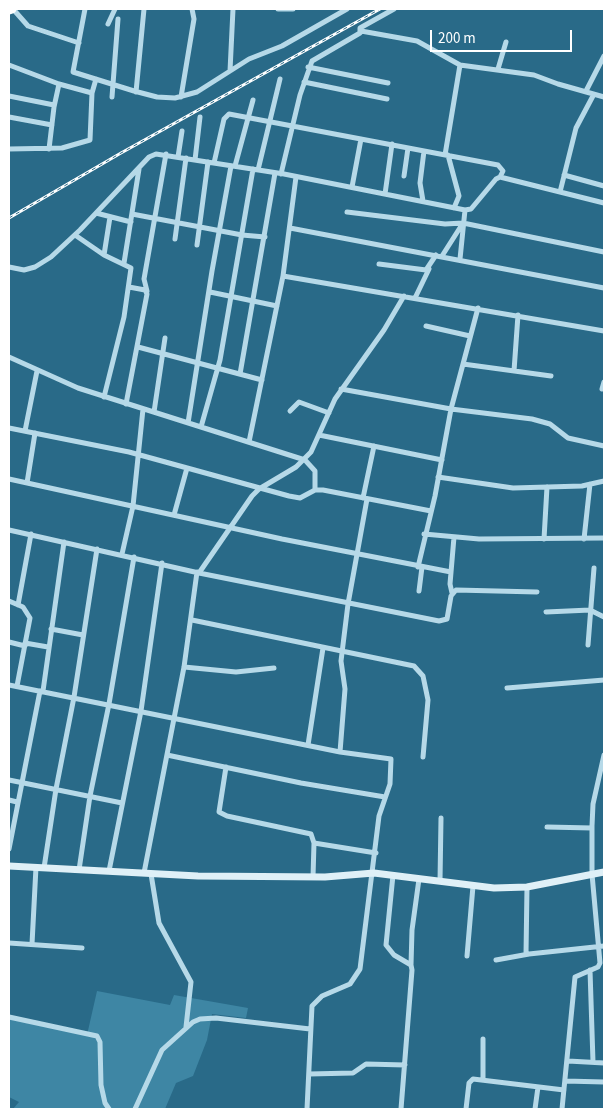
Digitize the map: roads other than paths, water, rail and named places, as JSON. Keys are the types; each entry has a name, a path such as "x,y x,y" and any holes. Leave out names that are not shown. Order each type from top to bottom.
{"street":[{"path":"11,9 28,26 79,43"},
{"path":"86,9 73,72 157,97 181,97 196,92 249,59 282,46 347,9"},
{"path":"108,24 115,9"},
{"path":"136,92 144,9"},
{"path":"181,97 194,19 192,9"},
{"path":"230,71 233,9"},
{"path":"278,9 293,9"},
{"path":"240,374 278,174 308,67 316,57 361,30 360,28 394,9"},
{"path":"112,97 118,20"},
{"path":"361,30 417,41 460,65 534,75 604,97"},
{"path":"498,69 506,42"},
{"path":"586,91 604,56"},
{"path":"9,65 59,84 92,93"},
{"path":"454,208 459,196 446,155 460,65"},
{"path":"308,67 388,83"},
{"path":"9,149 62,148 90,140 92,93 96,79"},
{"path":"201,427 218,368 242,235 256,170 280,79"},
{"path":"304,82 387,99"},
{"path":"49,149 54,105 59,84"},
{"path":"560,192 576,128 594,94"},
{"path":"9,96 54,105"},
{"path":"188,423 220,231 233,166 254,100"},
{"path":"9,267 24,270 35,267 51,257 75,235 149,157 156,154 166,154 178,157 352,187 465,210 471,209 496,179 500,177 503,171 500,166 230,114 226,116 214,163"},
{"path":"9,117 52,125"},
{"path":"196,160 200,117"},
{"path":"178,157 182,131"},
{"path":"352,187 362,138"},
{"path":"385,194 392,144"},
{"path":"404,176 408,148"},
{"path":"423,201 420,183 424,151"},
{"path":"126,404 147,291 144,279 166,154"},
{"path":"175,239 186,158"},
{"path":"196,245 208,162"},
{"path":"124,263 139,168"},
{"path":"564,175 604,186"},
{"path":"249,442 283,276 296,177"},
{"path":"500,177 604,203"},
{"path":"460,259 465,210"},
{"path":"347,212 436,223 463,223 604,252"},
{"path":"96,213 130,222"},
{"path":"132,214 242,235 265,236"},
{"path":"104,255 110,217"},
{"path":"415,298 429,268 463,223"},
{"path":"290,228 604,288"},
{"path":"75,235 104,255 131,268 122,327 104,397"},
{"path":"379,264 426,270 429,268"},
{"path":"283,276 604,331"},
{"path":"129,288 147,291"},
{"path":"210,292 277,306"},
{"path":"186,1027 191,982 159,923 148,874 167,755 192,620 198,572 231,528 246,504 259,489 305,460 341,389 384,330 404,296"},
{"path":"419,591 424,534 431,511 451,409 478,308"},
{"path":"514,370 518,315"},
{"path":"426,326 470,336"},
{"path":"154,412 165,338"},
{"path":"138,347 262,380"},
{"path":"9,357 37,371 104,397 305,460 315,471 315,490"},
{"path":"463,364 551,376"},
{"path":"25,431 37,371"},
{"path":"602,389 604,382"},
{"path":"341,389 451,409 532,420 550,424 568,438 604,446"},
{"path":"290,411 299,402 329,413"},
{"path":"122,554 133,506 143,409"},
{"path":"9,428 137,455 259,489 300,498 315,490 431,511"},
{"path":"27,483 35,433"},
{"path":"319,435 442,460"},
{"path":"340,752 346,689 341,665 342,652 374,446"},
{"path":"174,515 186,468"},
{"path":"438,477 494,486 547,487 590,484 604,480"},
{"path":"9,479 231,528 451,572"},
{"path":"584,539 590,484"},
{"path":"544,539 547,487"},
{"path":"9,530 348,604 443,621 447,619 452,593 450,587 454,538"},
{"path":"18,605 31,534"},
{"path":"424,534 454,538 604,538"},
{"path":"9,850 21,782 41,691 64,542"},
{"path":"44,868 56,789 74,697 96,549"},
{"path":"79,870 90,796 109,704 134,557"},
{"path":"109,871 141,711 162,563"},
{"path":"588,645 594,568"},
{"path":"452,593 464,589 537,592"},
{"path":"9,601 27,610 30,618 17,686"},
{"path":"546,612 590,610 604,617"},
{"path":"192,620 408,664 418,670 426,686 428,700 423,757"},
{"path":"51,629 83,635"},
{"path":"9,642 48,647"},
{"path":"308,745 323,648"},
{"path":"184,667 236,672 274,668"},
{"path":"507,688 604,680"},
{"path":"9,684 340,752 391,759 391,779 380,810 364,953 358,975 350,984 322,996 315,1002 311,1014 307,1109"},
{"path":"167,755 385,797"},
{"path":"562,1109 575,978 599,966 602,947 592,874 592,828 593,804 604,755"},
{"path":"226,767 219,803 220,814 308,832 313,836 314,843 313,876"},
{"path":"9,780 122,803"},
{"path":"9,800 17,802"},
{"path":"440,881 441,818"},
{"path":"547,827 592,828"},
{"path":"314,843 376,853"},
{"path":"9,866 148,874 313,876 374,874 494,888 527,887 604,872"},
{"path":"32,944 36,867"},
{"path":"393,875 386,945 394,956 411,965"},
{"path":"401,1109 412,930 419,879"},
{"path":"467,956 473,886"},
{"path":"526,954 527,887"},
{"path":"9,943 82,948"},
{"path":"496,960 526,954 602,947"},
{"path":"590,970 593,1062"},
{"path":"9,1017 97,1036 100,1042 101,1085 105,1103 109,1109"},
{"path":"135,1109 158,1056 166,1044 186,1027 206,1018 310,1029"},
{"path":"483,1040 483,1079"},
{"path":"568,1061 604,1062"},
{"path":"309,1074 353,1074 366,1064 405,1065"},
{"path":"466,1109 470,1080 483,1079 564,1090"},
{"path":"565,1081 604,1082"},
{"path":"535,1109 538,1087"}],"railway":[{"path":"9,218 121,153 380,9"}]}
